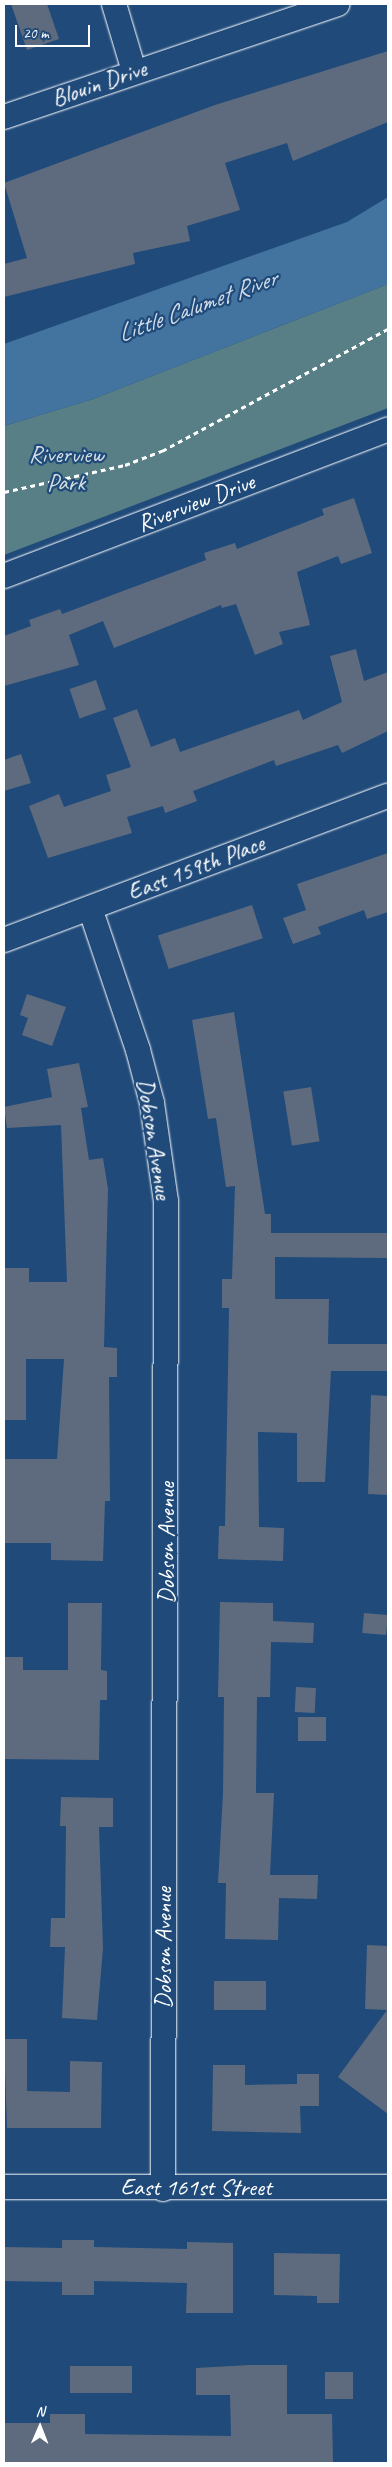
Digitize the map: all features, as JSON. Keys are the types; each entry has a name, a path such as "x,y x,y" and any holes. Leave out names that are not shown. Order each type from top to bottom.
{"street":[{"path":"114,4 134,71"},
{"name":"Blouin Drive","path":"4,117 134,71 337,4"},
{"name":"Riverview Drive","path":"4,576 388,429"},
{"name":"East 159th Place","path":"4,940 388,796"},
{"name":"Dobson Avenue","path":"90,908 145,1076 166,1201 163,2189"},
{"name":"East 161st Street","path":"4,2187 163,2189 388,2187"}],"path":[{"path":"4,492 125,465 162,451 388,329"}],"green space":[{"name":"Riverview Park","path":"388,284 388,408 4,555 4,426 93,399"}],"water":[{"name":"Little Calumet River","path":"388,197 388,284 93,399 4,426 4,344 347,222"}],"building":[{"path":"11,4 47,4 59,39 27,50"},
{"path":"388,51 388,122 293,161 287,143 225,163 240,210 187,226 190,241 133,253 135,264 4,297 4,264 27,258 4,183 215,105"},
{"path":"354,498 372,553 341,564 338,556 297,572 310,625 279,632 283,644 255,655 236,604 222,608 221,605 114,648 103,621 69,635 79,665 4,686 4,636 31,626 29,620 60,609 62,614 206,560 204,553 235,543 237,549 324,515 322,509"},
{"path":"356,649 364,681 388,672 388,731 342,753 338,745 276,766 274,760 193,791 197,801 165,813 163,806 127,817 132,833 48,858 29,806 59,794 64,807 111,791 106,775 131,767 113,718 137,709 151,747 175,738 180,752 299,710 303,720 342,702 330,656"},
{"path":"96,680 106,709 80,718 70,689"},
{"path":"21,754 31,783 4,791 4,760"},
{"path":"388,853 388,912 367,919 364,910 318,927 321,934 293,944 283,918 306,910 297,884"},
{"path":"252,905 263,938 169,969 158,936"},
{"path":"27,994 66,1007 52,1046 22,1035 28,1018 20,1015"},
{"path":"234,1012 265,1214 271,1214 271,1233 388,1233 388,1258 275,1257 275,1299 329,1299 328,1344 388,1344 388,1371 331,1371 325,1482 297,1482 297,1433 258,1432 259,1527 284,1528 283,1561 218,1559 219,1526 225,1526 229,1308 222,1308 222,1279 232,1279 235,1186 226,1187 216,1118 208,1119 192,1020"},
{"path":"79,1063 88,1107 81,1108 89,1160 103,1158 108,1189 104,1347 117,1348 117,1377 109,1377 110,1501 105,1501 103,1561 51,1560 51,1543 4,1543 4,1459 57,1459 64,1359 26,1359 26,1420 4,1420 4,1268 29,1268 29,1282 67,1282 61,1125 7,1128 4,1107 52,1097 47,1069"},
{"path":"311,1087 320,1141 292,1146 283,1091"},
{"path":"371,1395 388,1396 388,1495 368,1494"},
{"path":"220,1602 273,1603 273,1621 314,1623 313,1643 271,1642 270,1697 257,1697 256,1793 274,1793 270,1875 318,1875 317,1899 279,1898 278,1940 225,1939 226,1883 218,1883 223,1793 224,1697 218,1697"},
{"path":"68,1603 102,1603 101,1670 107,1671 107,1700 100,1700 99,1760 4,1759 4,1657 23,1657 23,1670 68,1670"},
{"path":"364,1613 388,1615 386,1635 362,1633"},
{"path":"296,1687 316,1688 315,1713 295,1712"},
{"path":"298,1717 326,1717 326,1741 298,1741"},
{"path":"61,1797 113,1798 113,1827 99,1827 103,1948 97,2020 62,2018 65,1947 50,1947 51,1918 65,1918 66,1826 60,1826"},
{"path":"367,1945 388,1946 388,2114 338,2077 387,2010 365,2009"},
{"path":"214,1981 266,1981 266,2010 214,2010"},
{"path":"4,2039 27,2039 27,2091 70,2092 70,2061 102,2062 101,2128 7,2128"},
{"path":"213,2065 245,2065 245,2085 297,2084 297,2074 319,2074 319,2106 300,2106 301,2133 212,2131"},
{"path":"62,2240 94,2240 94,2247 187,2249 187,2242 233,2243 233,2313 186,2313 187,2283 94,2281 94,2295 62,2295 62,2282 4,2281 4,2247 62,2248"},
{"path":"274,2253 340,2254 339,2303 317,2303 317,2296 274,2295"},
{"path":"287,2365 287,2414 332,2414 333,2463 4,2463 4,2423 50,2423 50,2414 85,2414 85,2434 231,2436 230,2395 196,2395 196,2368"},
{"path":"70,2366 132,2366 132,2393 70,2393"},
{"path":"325,2372 353,2372 353,2399 325,2399"}]}
